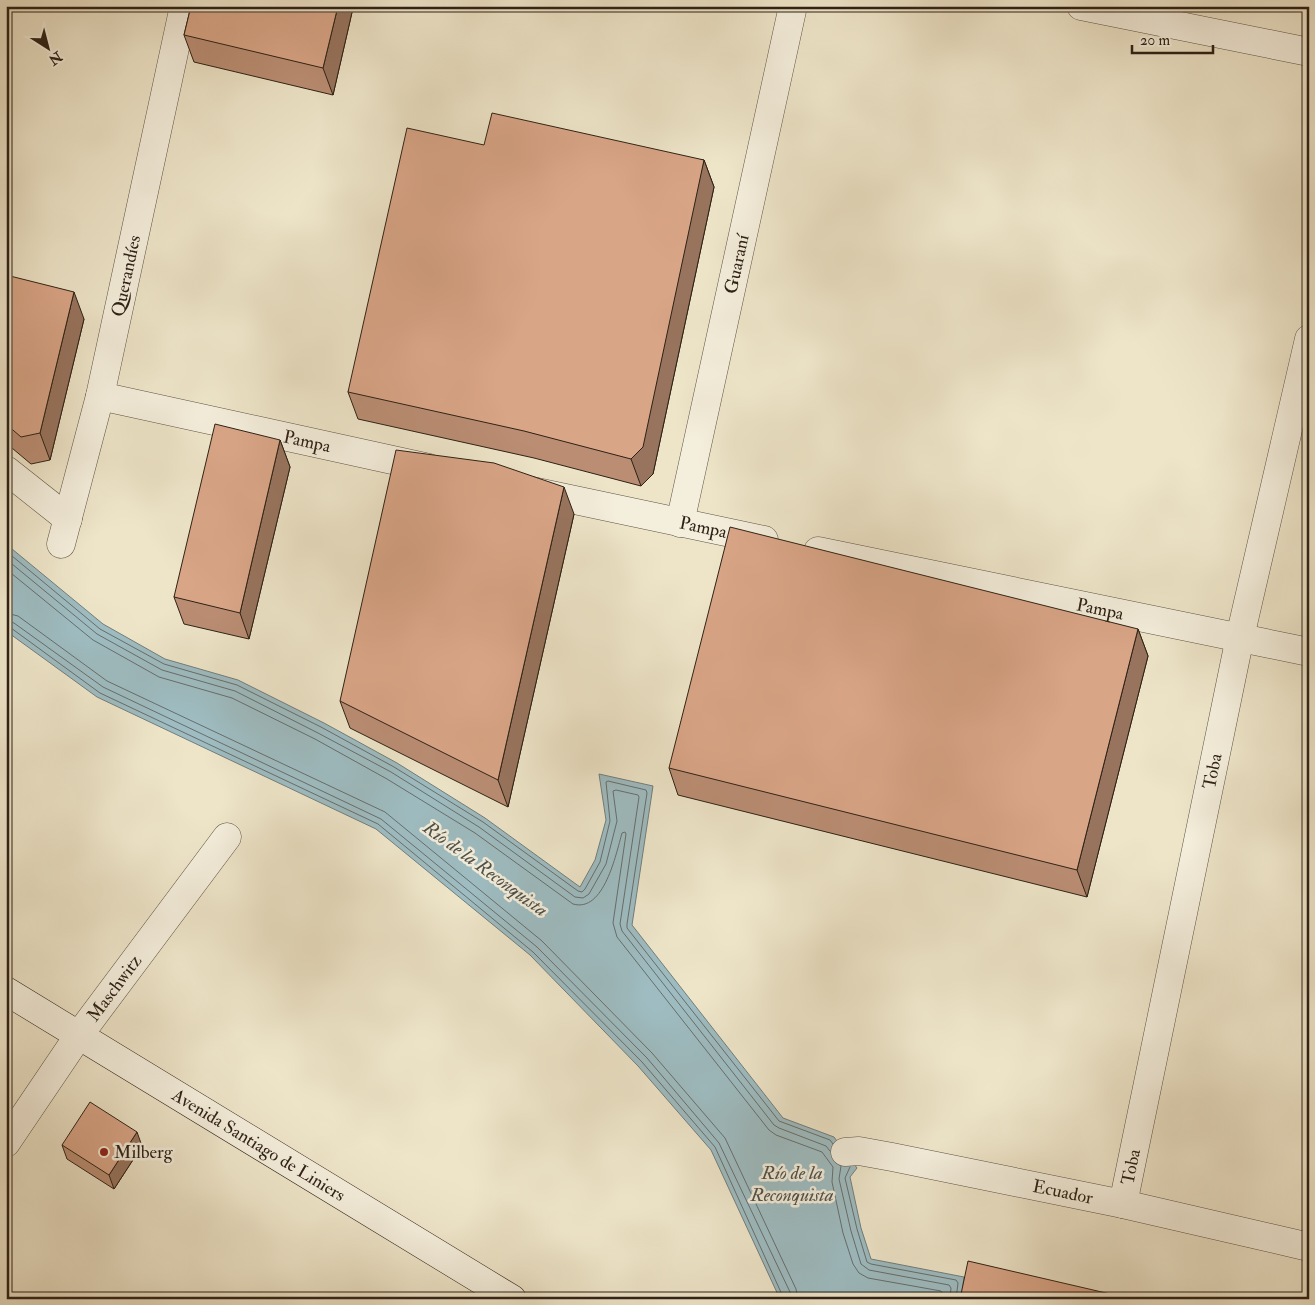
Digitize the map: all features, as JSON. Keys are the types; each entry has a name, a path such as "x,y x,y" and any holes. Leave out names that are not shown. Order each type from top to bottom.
{"street":[{"name":"Querandíes","path":"6,470 64,532 100,396 184,6"},
{"name":"Guaraní","path":"680,523 793,6"},
{"path":"1081,6 1309,52"},
{"name":"Toba","path":"1123,1204 1240,637 1309,339"},
{"name":"Pampa","path":"100,396 458,474"},
{"name":"Pampa","path":"506,485 680,523 1309,652"},
{"name":"Maschwitz","path":"6,1142 79,1035 227,837"},
{"name":"Avenida Santiago de Liniers","path":"6,991 512,1299"},
{"name":"Ecuador","path":"845,1152 859,1151 1123,1204 1309,1247"}],"water":[{"name":"Río de la Reconquista","path":"6,544 103,624 165,659 238,680 324,723 397,763 485,818 580,887 595,860 606,820 599,774 653,786 632,925 783,1118 834,1137 857,1168 850,1177 861,1228 871,1259 964,1277 961,1299 780,1299 711,1150 638,1066 530,955 376,829 97,697 6,631"}],"building":[{"path":"191,6 338,6 323,68 184,35"},
{"path":"492,113 704,160 643,447 631,459 524,431 348,392 407,128 484,145"},
{"path":"6,275 74,292 40,433 21,437 6,424"},
{"path":"215,424 280,440 240,613 174,597"},
{"path":"396,450 494,463 564,487 498,780 340,701"},
{"path":"730,527 1138,629 1077,870 669,768"},
{"name":"Milberg","path":"90,1102 137,1132 109,1175 62,1145"},
{"path":"968,1261 1132,1299 960,1299"}],"place":[{"name":"Milberg","path":"104,1152"}]}
